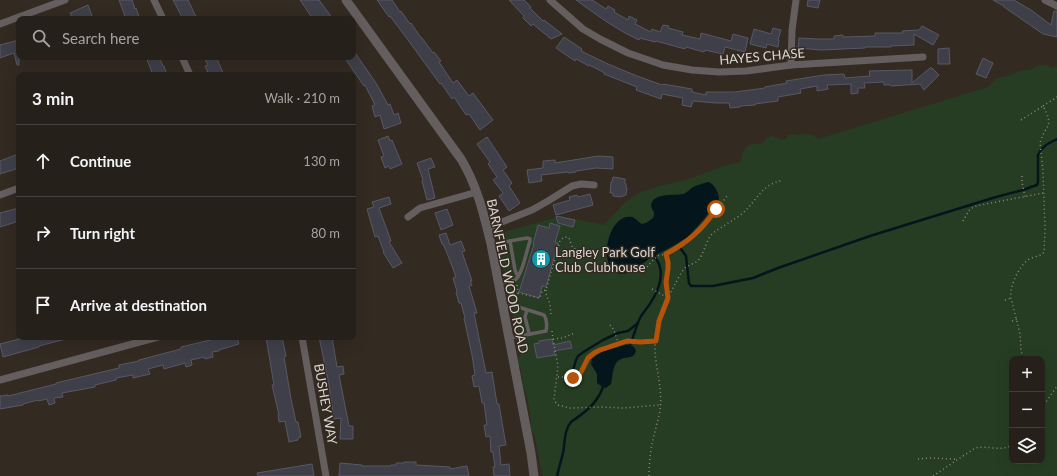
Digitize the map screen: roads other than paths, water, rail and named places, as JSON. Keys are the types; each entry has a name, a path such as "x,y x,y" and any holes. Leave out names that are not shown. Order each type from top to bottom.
{"street":[{"path":"22,16 65,0"},
{"path":"154,0 162,16"},
{"name":"BARNFIELD WOOD ROAD","path":"346,0 461,159 477,192 487,228 503,307 534,476"},
{"name":"HAYES CHASE","path":"550,0 583,29 628,53 663,64 692,70 719,72 746,71 791,65 922,57"},
{"path":"791,65 795,0"},
{"path":"1045,0 1057,6"},
{"path":"0,24 16,18"},
{"path":"183,60 189,72"},
{"path":"487,228 532,210 572,186 581,184 594,185"},
{"path":"0,195 16,189"},
{"path":"408,217 420,208 477,192"},
{"path":"0,380 147,340"},
{"name":"BUSHEY WAY","path":"303,340 326,476"}],"lane":[{"path":"490,244 527,238 530,239 517,278"},
{"path":"510,241 517,278"},
{"path":"498,284 517,278"},
{"path":"503,307 515,306 545,317 546,331 509,339"},
{"path":"527,310 525,317 528,333 530,334"}],"waterway":[{"path":"681,249 686,256 689,283 691,286 713,286 753,278 870,236 1037,185 1038,155 1044,147 1057,139"},
{"path":"630,345 637,324 659,287 661,270 657,260"},
{"path":"570,381 578,356 603,340 618,333 628,331 638,323"},
{"path":"557,476 569,425 594,403 603,387"}],"place":[{"name":"Langley Park Golf Club Clubhouse","path":"541,259"}]}
